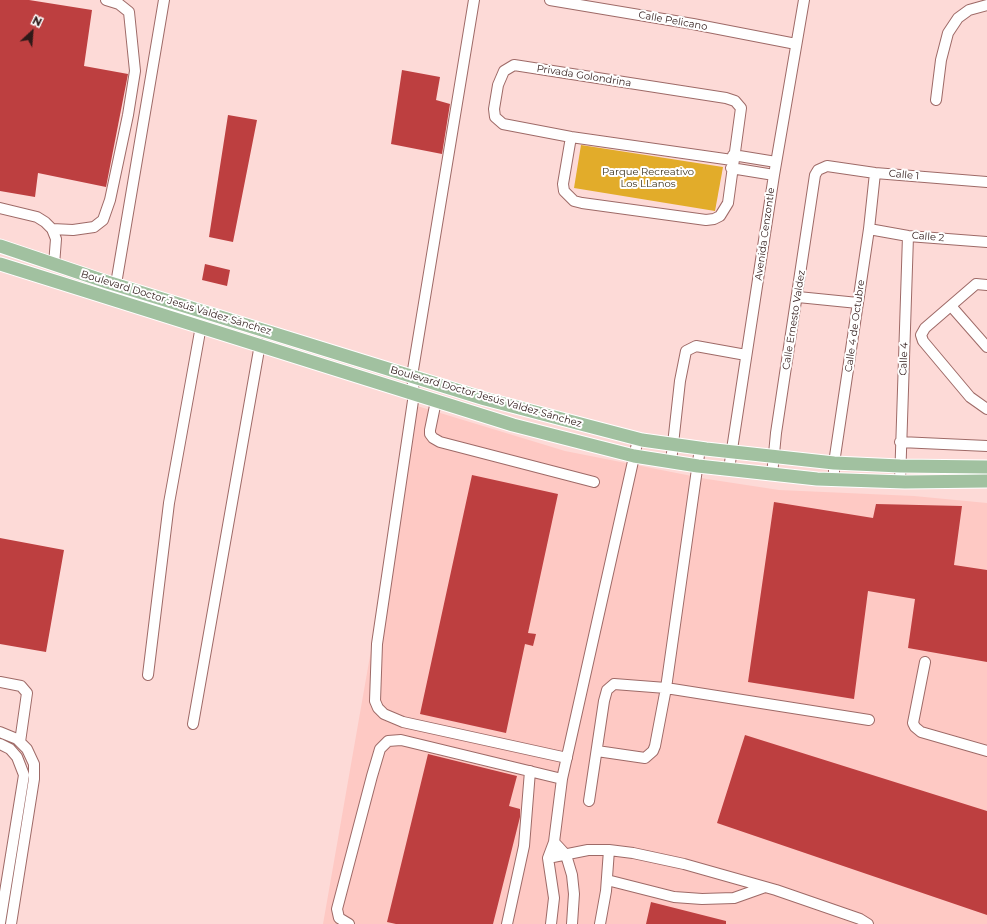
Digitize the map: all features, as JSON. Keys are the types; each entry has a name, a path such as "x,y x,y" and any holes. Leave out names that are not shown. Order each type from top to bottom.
{"main road":[{"name":"Boulevard Doctor Jesús Valdez Sánchez","path":"0,246 54,265 519,409 638,439 700,448 834,463 900,466 987,467"},
{"name":"Boulevard Doctor Jesús Valdez Sánchez","path":"0,264 260,344 436,401 542,433 634,456 698,466 834,480 900,482 987,481"}],"street":[{"path":"52,229 73,230 94,227 99,224 105,216 111,196 128,115 134,71 129,12 119,4 106,0"},
{"path":"116,284 164,0"},
{"path":"474,0 412,376 414,394 377,644 376,704 384,714 403,722 567,758"},
{"name":"Calle Pelicano","path":"550,0 693,24 796,44"},
{"name":"Avenida Cenzontle","path":"729,469 776,162 804,0"},
{"path":"936,100 941,60 948,33 958,18 968,10 987,5"},
{"name":"Privada Golondrina","path":"571,137 563,184 564,191 571,198 582,203 706,220 714,219 720,216 728,203 732,161 741,108 732,99 514,65 504,71 498,85 494,109 496,120 511,126 571,137 732,161 776,162"},
{"name":"Privada Golondrina","path":"732,161 774,175"},
{"name":"Calle 1","path":"821,168 827,166 875,173 987,182"},
{"name":"Calle Ernesto Valdez","path":"772,474 815,175 821,168"},
{"name":"Calle 4 de Octubre","path":"834,480 834,463 869,229 875,173"},
{"path":"0,208 37,217 52,229 56,239 54,265"},
{"name":"Calle 2","path":"869,229 908,236 987,242"},
{"name":"Calle 4","path":"900,482 900,442 908,236"},
{"path":"987,286 976,284 929,325 922,333 923,341 970,397 987,409"},
{"path":"798,297 858,304"},
{"path":"951,306 987,347"},
{"path":"148,675 169,503 201,326"},
{"path":"193,724 260,344"},
{"path":"671,462 680,381 686,351 696,346 746,355"},
{"path":"436,401 430,430 433,438 594,482"},
{"path":"551,924 554,898 548,858 554,842 562,779 638,439"},
{"path":"900,442 987,446"},
{"path":"597,751 641,758 649,756 655,746 666,688 700,448"},
{"path":"925,662 914,727 921,732 987,751"},
{"path":"0,682 21,686 27,693 20,742"},
{"path":"589,801 604,701 610,686 614,684 634,684 666,688 869,720"},
{"path":"0,732 5,732 20,742 27,749 34,764 34,780 11,924"},
{"path":"349,924 339,918 338,909 364,801 380,749 386,743 393,740 401,740 562,779"},
{"path":"0,744 10,749 17,757 24,775 0,923"},
{"path":"507,924 524,846 530,771"},
{"path":"554,842 566,855 572,875 574,894 572,924"},
{"path":"548,858 588,850 609,850 684,864 765,887 860,919 868,924"},
{"path":"600,924 609,850"},
{"path":"606,880 674,897 702,899 734,898 765,887"}],"shaded area":[{"path":"414,405 565,451 707,479 779,490 914,496 987,503 987,924 323,924"}],"green space":[{"name":"Parque Recreativo Los LLanos","path":"581,145 723,167 715,211 574,188"}],"building":[{"path":"0,0 29,0 92,10 84,66 128,74 106,187 38,173 35,197 0,191"},
{"path":"402,70 440,77 436,100 450,104 442,154 391,144"},
{"path":"228,115 257,120 233,242 209,237"},
{"path":"205,264 230,270 227,286 202,280"},
{"path":"472,475 558,494 528,633 536,634 533,646 525,644 506,733 420,714"},
{"path":"774,502 873,518 876,504 962,506 954,565 987,570 987,662 908,648 915,599 868,591 854,699 748,682"},
{"path":"0,538 64,550 46,652 0,644"},
{"path":"745,735 987,811 987,915 717,823"},
{"path":"428,754 517,776 509,806 520,809 520,817 493,924 396,924 387,922"},
{"path":"651,902 726,921 726,924 646,924"}]}
